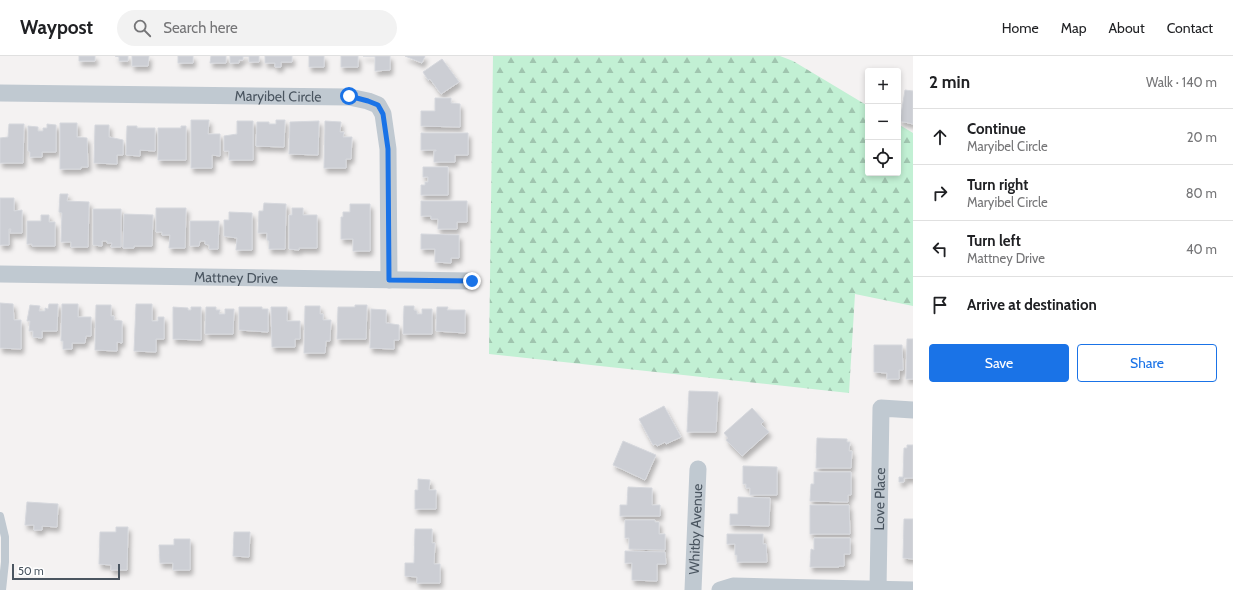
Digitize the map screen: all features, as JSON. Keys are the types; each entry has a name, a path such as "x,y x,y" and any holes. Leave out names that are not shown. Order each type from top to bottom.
{"street":[{"name":"Maryibel Circle","path":"0,93 349,96 378,105 383,114 388,149 389,280"},
{"name":"Mattney Drive","path":"0,274 472,281"},
{"name":"Love Place","path":"878,589 881,408 913,410"},
{"name":"Whitby Avenue","path":"693,590 698,469"},
{"path":"720,590 733,586 913,590"}],"lane":[{"path":"0,516 5,537 5,562 2,590"}],"green space":[{"path":"493,56 780,56 793,61 865,104 865,176 901,176 901,126 913,133 913,306 855,294 849,393 489,354"}],"building":[{"path":"79,56 95,56 95,61 79,61"},
{"path":"115,56 128,56 128,61 119,61 119,57"},
{"path":"132,56 149,56 148,66 132,66"},
{"path":"178,56 193,56 193,63 178,63"},
{"path":"211,56 226,56 226,63 210,63"},
{"path":"230,56 243,56 243,60 239,60 239,63 230,63"},
{"path":"249,56 259,56 259,62 249,62"},
{"path":"265,56 292,56 292,62 281,62 281,67 275,67 275,63 265,63"},
{"path":"309,56 324,56 324,67 309,67"},
{"path":"341,56 358,56 358,67 341,67"},
{"path":"375,56 390,56 390,70 375,71"},
{"path":"405,56 425,56 422,63"},
{"path":"442,59 459,82 441,94 423,72"},
{"path":"905,90 913,91 913,124 901,121"},
{"path":"435,98 451,98 451,103 460,104 460,127 421,126 421,111 435,111"},
{"path":"191,120 209,120 208,134 220,134 220,156 212,155 212,168 191,168"},
{"path":"276,120 285,120 284,147 256,146 257,122 269,122 269,124 276,124"},
{"path":"237,121 253,121 253,160 229,160 229,151 224,151 224,136 237,134"},
{"path":"319,121 318,155 289,154 290,122"},
{"path":"325,121 341,122 340,132 344,132 343,137 352,137 351,159 346,159 346,168 324,168"},
{"path":"60,123 77,123 77,137 87,138 88,167 81,167 81,169 60,169"},
{"path":"9,124 24,124 23,163 0,163 0,138 8,137"},
{"path":"47,124 56,125 56,152 42,152 42,157 30,157 30,152 28,151 28,126 38,127 38,131 43,131 43,128 47,128"},
{"path":"95,125 109,125 109,137 123,140 123,155 117,155 117,164 94,163"},
{"path":"127,126 137,126 137,128 155,128 155,151 140,150 140,156 126,155"},
{"path":"181,126 186,126 186,160 158,160 158,128 181,128"},
{"path":"421,133 468,133 468,155 455,155 455,162 434,162 434,151 436,150 421,150"},
{"path":"423,167 448,167 448,195 421,195 421,185 425,185 425,182 428,182 428,177 423,177"},
{"path":"60,194 68,194 67,201 89,202 88,247 71,247 71,242 61,242 62,213 59,212"},
{"path":"0,198 14,198 14,211 22,210 22,233 10,233 11,229 9,229 9,245 0,245"},
{"path":"421,201 467,201 467,222 457,222 457,229 438,229 438,219 431,219 431,216 421,216"},
{"path":"264,203 286,204 285,249 269,249 267,233 258,233 259,211 263,211"},
{"path":"350,204 370,204 370,251 353,251 353,239 341,239 341,217 343,217 343,212 350,212"},
{"path":"156,208 186,208 185,248 169,248 170,235 162,235 162,232 156,232"},
{"path":"292,208 303,208 303,215 317,215 317,248 299,248 299,250 289,249 289,215 292,215"},
{"path":"93,209 121,209 121,247 111,247 112,243 107,243 107,241 102,241 102,246 93,245"},
{"path":"229,212 252,213 252,250 236,250 237,238 224,236 224,220 229,220"},
{"path":"124,214 153,215 152,246 134,246 134,248 123,248"},
{"path":"41,215 49,215 49,222 55,222 55,246 32,246 32,244 27,244 27,221 41,221"},
{"path":"190,221 219,221 218,249 209,249 209,245 205,244 205,241 200,241 199,246 190,246"},
{"path":"421,234 459,235 459,258 451,258 451,263 435,262 435,249 421,249"},
{"path":"0,303 13,304 14,320 21,320 21,349 0,348"},
{"path":"49,304 58,304 57,331 42,331 42,338 33,337 33,331 29,331 30,321 27,321 30,305 40,306 39,311 45,311 45,308 48,309"},
{"path":"62,304 78,304 78,317 91,317 91,336 86,336 85,343 72,343 72,349 63,349 63,341 61,341"},
{"path":"136,304 152,304 152,321 158,321 158,317 164,317 164,339 156,339 156,352 134,351"},
{"path":"96,305 111,305 111,316 114,316 114,320 122,321 122,343 117,342 117,351 95,350"},
{"path":"355,305 367,305 366,339 337,339 338,307 355,307"},
{"path":"305,306 320,306 320,314 323,314 323,320 331,320 330,341 326,341 325,353 304,353"},
{"path":"404,306 414,306 414,310 417,311 417,314 422,314 422,309 432,309 432,334 403,334"},
{"path":"173,307 188,308 188,310 191,310 191,307 201,307 201,340 173,339"},
{"path":"206,307 216,307 216,310 220,310 219,314 225,314 225,309 234,309 233,334 205,334"},
{"path":"239,307 262,307 262,309 268,309 268,332 239,330"},
{"path":"271,307 287,307 287,321 300,321 300,339 295,339 295,347 272,347"},
{"path":"437,307 448,307 447,310 465,310 465,333 436,331"},
{"path":"371,309 386,310 386,323 399,325 399,340 394,340 394,349 370,348"},
{"path":"907,339 913,339 913,379 906,379"},
{"path":"874,345 902,345 903,370 899,370 899,379 887,379 887,373 874,372"},
{"path":"689,391 718,392 716,432 687,432"},
{"path":"664,406 681,437 666,444 665,442 657,446 656,444 653,445 639,419"},
{"path":"752,408 764,421 761,424 769,432 742,456 726,440 728,438 724,433"},
{"path":"817,438 847,439 847,442 850,442 849,451 852,451 851,468 816,468"},
{"path":"623,441 656,455 645,480 613,465"},
{"path":"907,445 913,445 913,478 904,478 904,482 899,482 899,477 903,477 904,448 907,448"},
{"path":"743,466 777,467 777,495 750,495 750,488 746,488 746,484 743,484"},
{"path":"814,472 851,472 851,495 848,495 848,502 810,501 811,484 814,484"},
{"path":"418,479 430,480 429,490 436,490 436,509 415,509 415,490 418,490"},
{"path":"628,487 652,488 652,505 660,505 660,516 620,516 620,505 627,505"},
{"path":"738,497 770,498 769,526 730,525 730,514 738,514"},
{"path":"27,502 58,504 57,527 42,526 42,530 34,530 34,525 25,525"},
{"path":"810,505 849,505 850,534 810,534"},
{"path":"904,519 913,519 913,559 903,558"},
{"path":"625,520 655,520 655,522 659,522 659,534 665,534 665,550 629,549 629,538 625,538"},
{"path":"116,527 128,527 127,570 111,570 111,565 99,564 100,532 116,532"},
{"path":"415,529 432,529 432,543 435,543 434,564 440,564 440,583 417,583 417,577 405,576 405,563 414,563"},
{"path":"234,532 250,532 249,557 233,556"},
{"path":"727,534 763,534 763,544 766,544 767,562 737,562 737,555 735,555 735,544 727,544"},
{"path":"814,538 850,538 850,554 844,554 844,566 810,567 811,549 814,550"},
{"path":"174,539 190,539 190,570 173,570 173,563 160,563 159,545 174,545"},
{"path":"625,551 665,552 666,564 657,564 657,581 632,580 632,563 625,563"}],"route":[{"path":"349,96 378,105 383,114 388,149 389,280 472,281"}]}
